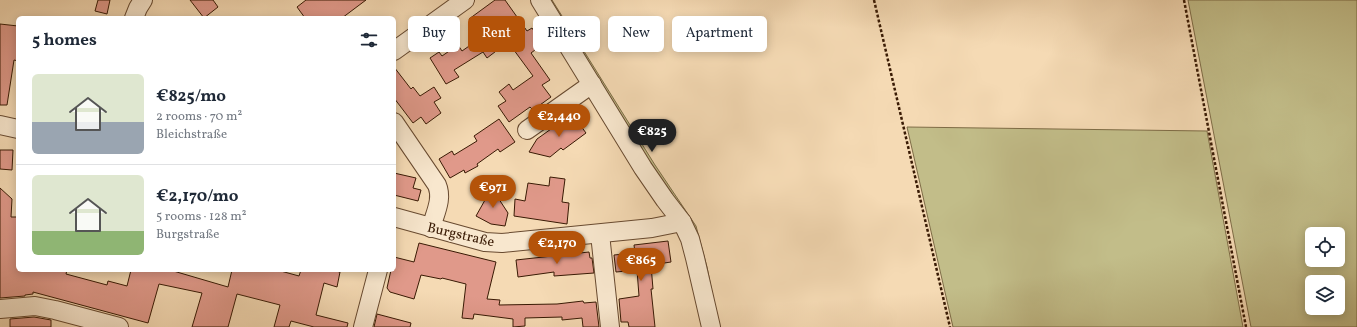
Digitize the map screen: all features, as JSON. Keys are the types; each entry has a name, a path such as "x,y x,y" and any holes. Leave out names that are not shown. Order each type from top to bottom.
{"street":[{"path":"135,16 143,0"},
{"path":"396,50 465,0"},
{"path":"540,0 643,168 682,222 690,238 711,327"},
{"path":"527,130 592,84"},
{"path":"0,125 16,129"},
{"path":"396,125 437,185 440,192 440,200 431,228"},
{"name":"Burgstraße","path":"396,218 485,242 502,243 652,228 682,222"},
{"path":"600,234 610,327"},
{"path":"363,327 377,272"},
{"path":"0,309 35,306 119,327"}],"path":[{"path":"874,0 950,327"},
{"path":"1184,0 1246,327"}],"shaded area":[{"path":"547,0 552,0 562,16 557,16"},
{"path":"1188,0 1357,0 1357,327 1251,327"},
{"path":"578,52 584,52 655,165 696,226 707,267 719,327 700,253"},
{"path":"907,127 1207,131 1243,327 953,327"}],"building":[{"path":"98,0 110,0 107,14 95,11"},
{"path":"190,0 213,0 218,7 207,16 202,16"},
{"path":"306,0 366,0 345,16 304,16 297,7"},
{"path":"495,0 505,0 516,16 473,16"},
{"path":"0,24 16,26 16,60 14,60 7,105 0,105"},
{"path":"525,28 527,31 532,28 533,29 533,52 531,53 550,80 542,85 551,97 533,110 530,107 509,122 498,106 506,101 499,92 509,84 513,90 533,76 515,52 525,52"},
{"path":"468,47 468,52 483,52 454,70 459,77 446,84 430,58 439,52 442,56 448,52 460,52 460,48 462,51"},
{"path":"483,52 495,52 487,58"},
{"path":"396,70 411,89 413,87 420,96 434,87 441,98 434,102 441,113 426,124 421,117 413,123 396,101"},
{"path":"572,114 586,133 563,150 561,148 550,157 529,152 537,139"},
{"path":"499,119 515,142 500,152 498,149 477,164 478,166 465,173 464,170 450,178 439,159 452,151 454,155 477,141 474,136"},
{"path":"0,150 13,150 12,170 0,169"},
{"path":"396,173 416,178 413,188 421,190 418,201 396,196"},
{"path":"550,177 565,179 562,202 569,203 567,224 514,216 515,199 525,201 528,183 549,186"},
{"path":"491,187 508,213 505,226 491,224 476,216 485,200 480,194"},
{"path":"0,188 12,199 11,217 16,217 16,272 66,272 66,274 107,285 108,281 127,286 130,272 177,272 228,287 232,272 284,272 299,276 300,272 340,272 337,287 324,283 316,315 348,323 347,327 314,327 291,321 289,327 274,327 280,305 237,294 228,327 192,327 202,293 159,284 148,323 33,292 33,294 25,296 0,298"},
{"path":"668,241 671,262 651,265 653,289 651,289 655,327 629,327 628,322 621,322 619,299 639,296 637,270 616,272 614,255 635,253 634,245"},
{"path":"419,243 496,262 487,299 500,300 499,305 557,304 583,301 584,303 596,302 599,327 583,327 582,318 562,320 562,317 525,318 525,326 513,327 513,319 474,314 473,319 462,318 466,284 442,278 421,275 414,299 390,292 387,288 391,272 396,272 396,258 414,262"},
{"path":"589,252 590,258 592,258 594,273 554,276 554,272 518,277 516,260"},
{"path":"377,314 411,323 410,327 374,327"},
{"path":"34,317 51,320 51,327 10,327 10,319"}]}
